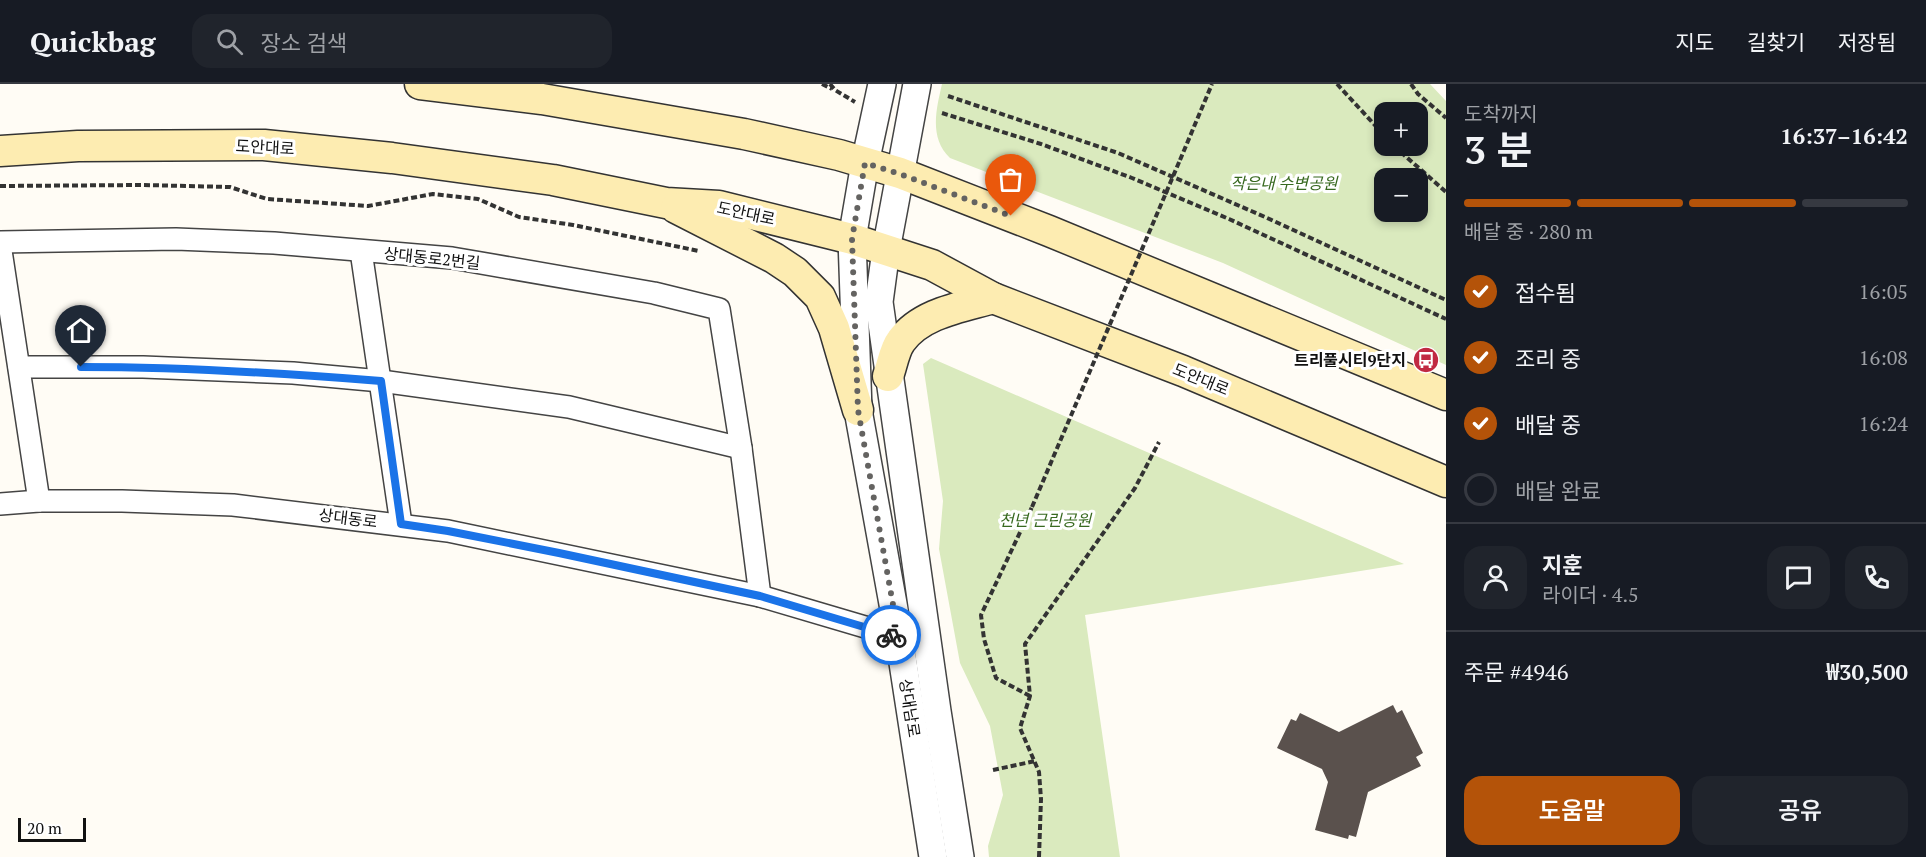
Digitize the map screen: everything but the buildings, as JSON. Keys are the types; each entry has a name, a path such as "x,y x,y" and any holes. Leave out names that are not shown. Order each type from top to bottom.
{"main road":[{"path":"420,84 542,99 744,134 839,155 900,174 1038,227 1446,395"},
{"name":"도안대로","path":"0,151 78,146 264,145 392,158 553,180 666,203 719,206 852,239 932,265 993,298 1183,371 1446,482"},
{"path":"666,203 774,258 795,272 820,297 834,328 858,410"},
{"path":"888,376 900,342 917,325 949,310 993,298"}],"street":[{"name":"상대남로","path":"882,84 852,239 858,410 899,638 933,857"},
{"name":"상대남로","path":"917,84 886,250 879,302 960,857"},
{"name":"상대동로2번길","path":"39,501 0,243 176,239 274,243 452,258 654,293 718,309 741,448 760,596"},
{"path":"361,251 401,524"},
{"path":"19,367 143,367 293,373 381,381 569,407 741,448"},
{"name":"상대동로","path":"0,504 39,501 122,501 234,505 448,531 760,596 899,638"}],"path":[{"path":"822,84 856,103"},
{"path":"830,84 835,90"},
{"path":"1030,696 996,678 984,639 981,615 1032,507 1212,84"},
{"path":"1337,84 1374,124"},
{"path":"1411,84 1418,94 1446,118"},
{"path":"948,96 1118,153 1446,300"},
{"path":"942,113 1041,144 1132,178 1229,219 1446,320"},
{"path":"1405,156 1446,192"},
{"path":"0,186 230,187 267,199 368,206 433,194 478,199 519,217 573,225 705,252"},
{"path":"1039,857 1041,799 1039,772 1020,728 1030,696 1025,644 1135,488 1159,442"},
{"path":"993,770 1035,761"}],"green space":[{"name":"작은내 수변공원","path":"942,84 1430,84 1446,101 1446,365 1223,263 950,158 939,142 936,114"},
{"name":"천년 근린공원","path":"931,358 1404,564 1085,615 1120,857 989,857 988,846 1003,795 990,726 960,663 939,549 943,501 923,364"}],"way so far":[{"path":"891,635 899,638 858,410 852,239 865,163 1011,216"}],"place":[{"name":"트리풀시티9단지","path":"1426,360"}],"route":[{"path":"81,367 293,373 381,381 401,524 603,561 760,596 891,635"}]}
